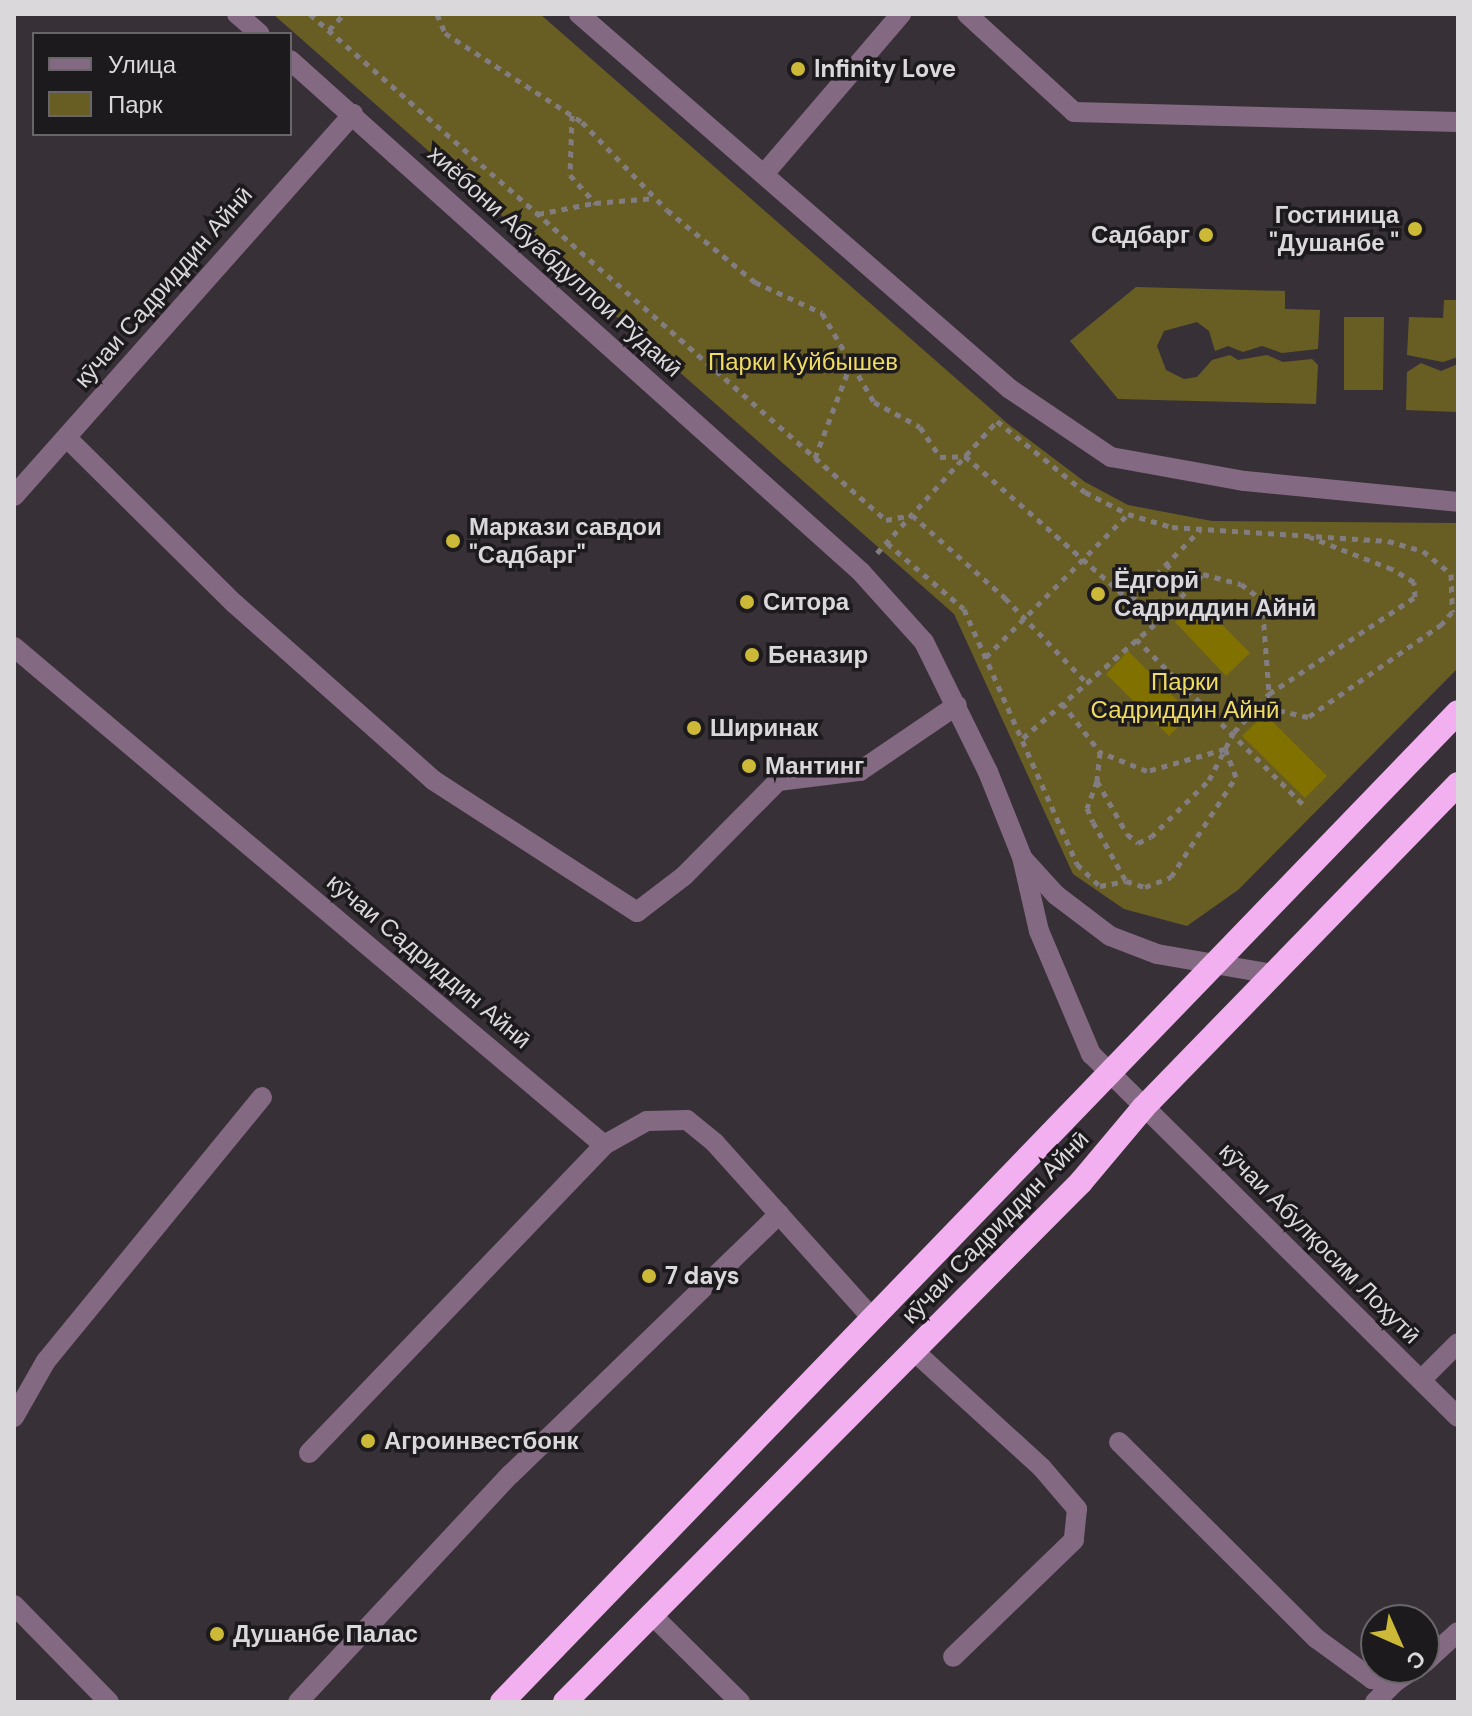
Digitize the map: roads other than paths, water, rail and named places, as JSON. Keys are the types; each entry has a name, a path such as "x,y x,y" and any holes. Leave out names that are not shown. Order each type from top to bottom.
{"highway":[{"name":"кӯчаи Садриддин Айнӣ","path":"502,1702 1458,712"},
{"name":"кӯчаи Садриддин Айнӣ","path":"565,1702 1081,1182 1143,1108 1458,784"}],"street":[{"path":"237,14 258,32"},
{"path":"579,14 1020,396 1111,457 1245,481 1458,502"},
{"path":"764,174 901,14"},
{"path":"967,14 1074,112 1458,122"},
{"name":"хиёбони Абуабдуллои Рӯдакӣ","path":"292,62 861,572 924,642 957,705 1022,857 1039,931 1071,1014 1091,1054 1109,1075"},
{"name":"кӯчаи Садриддин Айнӣ","path":"14,496 353,114"},
{"path":"67,438 245,613 433,780 637,912 684,876 778,781 860,771 957,705"},
{"name":"кӯчаи Садриддин Айнӣ","path":"14,647 604,1145 647,1121 687,1120 715,1143 873,1319"},
{"path":"1022,857 1056,895 1110,936 1157,954 1273,974"},
{"name":"кӯчаи Абулқосим Лоҳутӣ","path":"1109,1075 1458,1417"},
{"path":"14,1417 46,1361 262,1097"},
{"path":"309,1453 604,1145"},
{"path":"298,1702 510,1475 779,1214"},
{"path":"1421,1380 1458,1343"},
{"path":"914,1351 1042,1468 1077,1509 1074,1540 953,1657"},
{"path":"1119,1442 1317,1639 1360,1670"},
{"path":"14,1605 109,1702"},
{"path":"652,1615 740,1702"},
{"path":"1440,1648 1458,1632"},
{"path":"1375,1702 1393,1684"}],"place":[{"name":"Infinity Love","path":"798,69"},
{"name":"Гостиница \"Душанбе \"","path":"1415,229"},
{"name":"Садбарг","path":"1206,235"},
{"name":"Маркази савдои \"Садбарг\"","path":"453,541"},
{"name":"Ёдгорӣ Садриддин Айнӣ","path":"1098,594"},
{"name":"Ситора","path":"747,602"},
{"name":"Беназир","path":"752,655"},
{"name":"Ширинак","path":"694,728"},
{"name":"Мантинг","path":"749,766"},
{"name":"7 days","path":"649,1276"},
{"name":"Агроинвестбонк","path":"368,1441"},
{"name":"Душанбе Палас","path":"217,1634"}],"park label":[{"name":"Парки Куйбышев","path":"803,362"},
{"name":"Парки Садриддин Айнӣ","path":"1185,696"}]}
